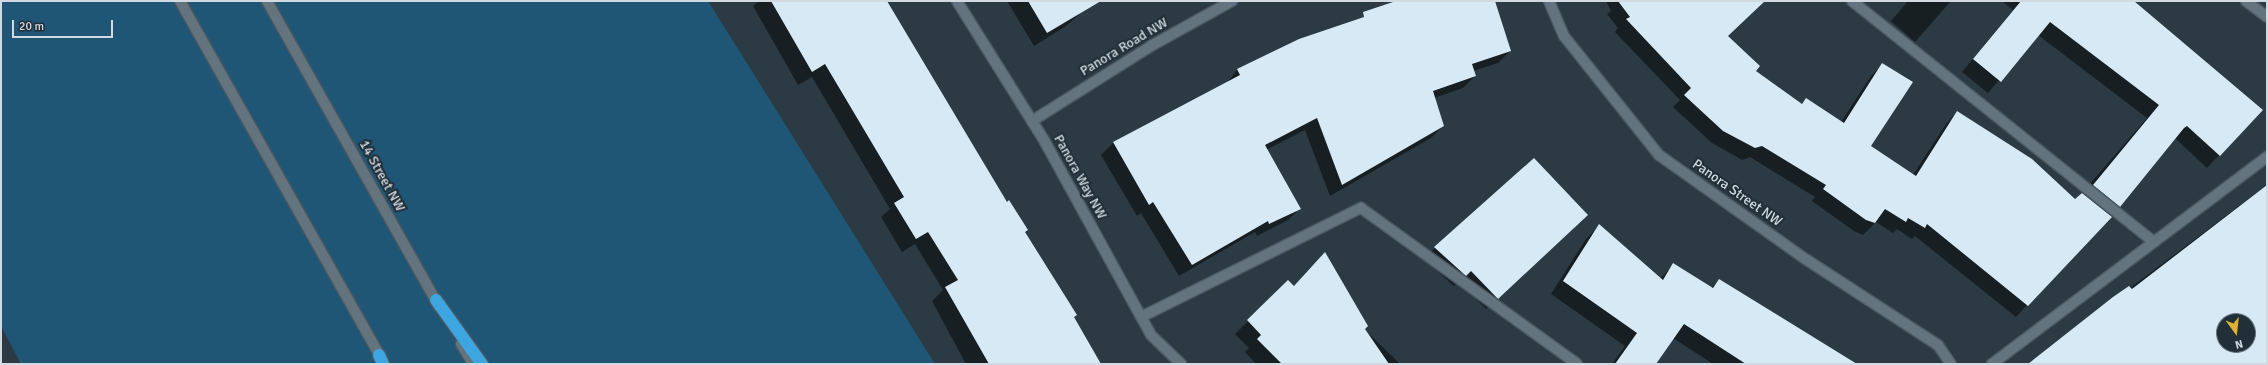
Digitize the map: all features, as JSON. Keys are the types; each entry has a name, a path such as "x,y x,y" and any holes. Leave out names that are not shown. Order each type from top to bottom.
{"highway":[{"path":"436,300 482,364"}],"street":[{"path":"180,1 382,361"},
{"name":"14 Street NW","path":"267,1 473,364"},
{"name":"Panora Way NW","path":"957,1 1032,121 1151,335 1181,364"},
{"name":"Panora Road NW","path":"1032,121 1151,46 1232,1"},
{"name":"Panora Street NW","path":"1549,1 1564,36 1659,155 1807,260 1938,345 1951,364"},
{"path":"1852,1 2154,242"},
{"path":"2246,1 2267,17"},
{"path":"1992,364 2267,157"},
{"path":"1141,317 1361,208 1577,364"}],"shaded area":[{"path":"1,1 708,1 935,364 21,364 1,326"}],"building":[{"path":"771,1 887,1 1007,202 1009,200 1028,230 1025,232 1077,315 1074,317 1101,364 989,364 945,287 958,280 928,232 916,239 894,203 904,197 825,64 812,72"},
{"path":"1028,1 1101,1 1047,33"},
{"path":"1396,1 1495,1 1511,51 1472,64 1476,76 1433,91 1444,126 1342,185 1317,118 1265,145 1301,209 1269,224 1268,221 1192,265 1153,202 1149,205 1113,142 1240,75 1237,69 1299,39 1364,17 1363,12"},
{"path":"1618,1 1765,1 1728,36 1760,66 1756,71 1802,104 1806,98 1844,123 1882,63 1913,82 1871,146 1916,176 1957,111 2032,159 2075,199 2082,193 2112,217 2028,306 1927,224 1925,228 1908,218 1906,222 1885,209 1875,223 1866,220 1823,189 1826,185 1762,146 1755,148 1723,131 1684,95 1691,88 1626,19 1630,17"},
{"path":"2021,1 2134,1 2263,110 2220,156 2187,126 2184,128 2120,207 2093,185 2159,105 2050,22 2001,82 1973,59"},
{"path":"1534,158 1588,215 1498,299 1471,271 1466,276 1434,247"},
{"path":"2267,185 2267,364 2028,364 2129,286 2132,289"},
{"path":"1599,224 1663,280 1673,263 1713,288 1719,279 1857,364 1746,364 1684,324 1656,364 1615,364 1637,333 1563,281"},
{"path":"1325,252 1368,326 1365,329 1389,364 1282,364 1257,339 1261,335 1247,320 1288,280 1294,286"}]}
